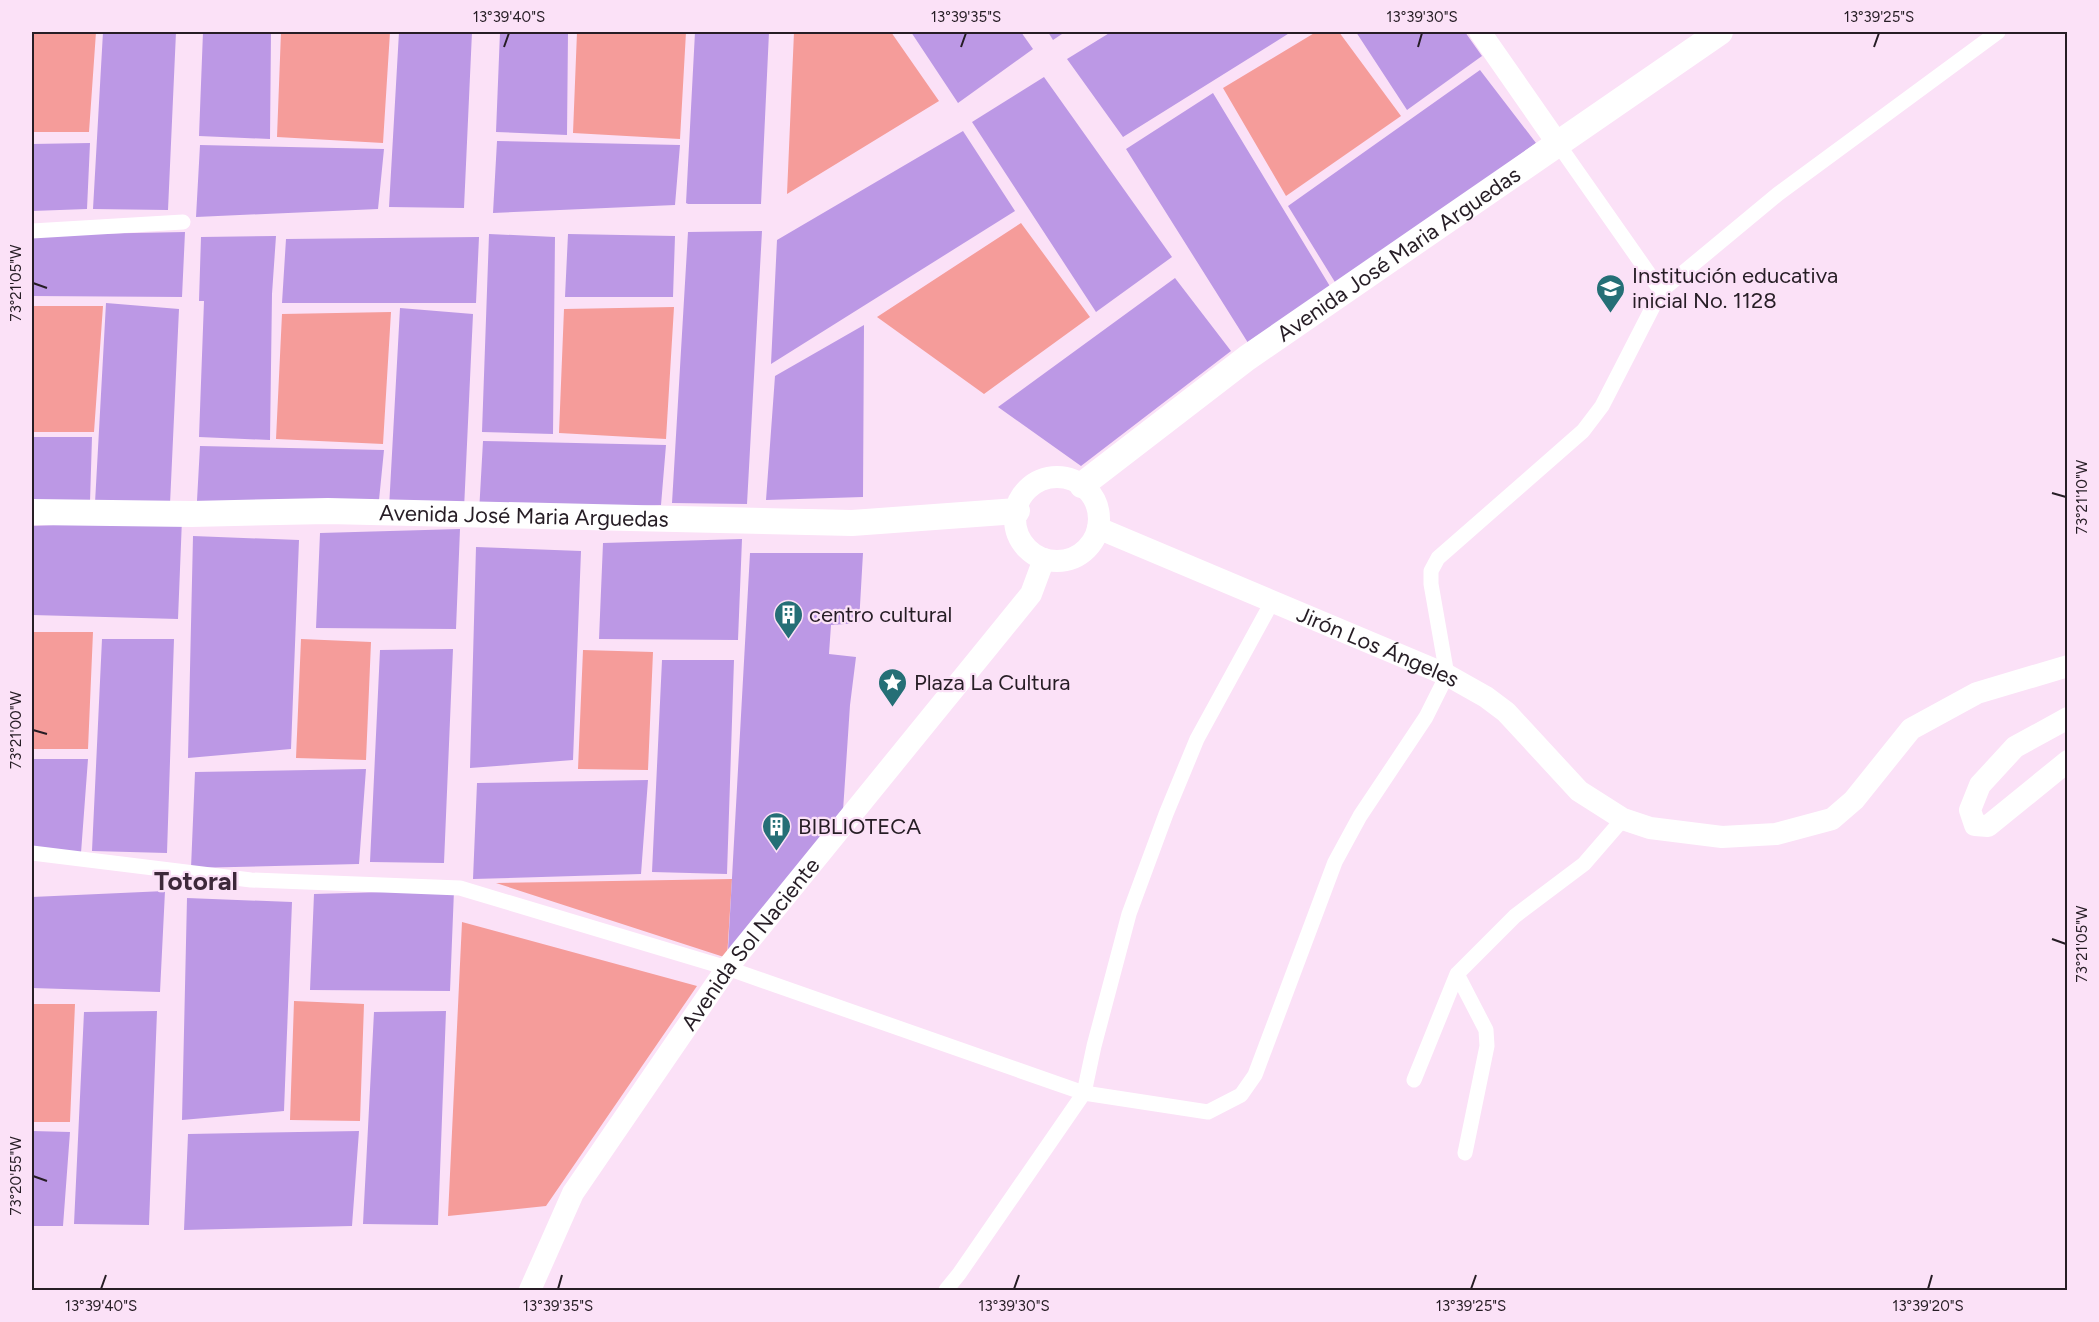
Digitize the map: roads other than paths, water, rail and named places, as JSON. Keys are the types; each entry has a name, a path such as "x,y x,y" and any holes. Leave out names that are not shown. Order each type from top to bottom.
{"main road":[{"name":"Avenida José Maria Arguedas","path":"1082,485 1247,358 1720,32"},
{"name":"Avenida José Maria Arguedas","path":"32,512 350,511 852,523 1017,511"}],"street":[{"path":"1480,32 1661,291"},
{"path":"32,853 251,880 460,888 727,968 1084,1093 1208,1112 1241,1095 1255,1074 1335,862 1360,816 1426,717 1447,675 1431,584 1431,571 1438,558 1583,431 1602,406 1661,291 1779,194 1998,32"},
{"path":"32,231 183,222"},
{"path":"1055,477 1069,479 1082,485 1090,493 1099,516 1093,542 1084,552 1072,559 1058,561 1044,559 1033,554 1024,545 1016,523 1017,511 1022,498 1030,487 1042,480 1055,477"},
{"name":"Jirón Los Ángeles","path":"1098,528 1447,675 1486,697 1506,712 1579,791 1623,819 1650,828 1722,837 1776,834 1832,819 1854,800 1911,729 1977,693 2067,666"},
{"name":"Avenida Sol Naciente","path":"530,1290 573,1193 727,968 1031,594 1044,559"},
{"path":"946,1290 1084,1093 1129,914 1166,814 1197,739 1272,602"},
{"path":"2067,718 2015,747 1980,785 1970,810 1975,825 1988,826 2067,761"},
{"path":"1414,1080 1456,974 1515,916 1584,864 1623,819"},
{"path":"1456,974 1486,1030 1486,1046 1465,1153"}],"place":[{"name":"Institución educativa inicial No. 1128","path":"1611,314"},
{"name":"centro cultural","path":"788,640"},
{"name":"Plaza La Cultura","path":"893,708"},
{"name":"BIBLIOTECA","path":"777,852"}],"district":[{"name":"Totoral","path":"196,881"}]}
